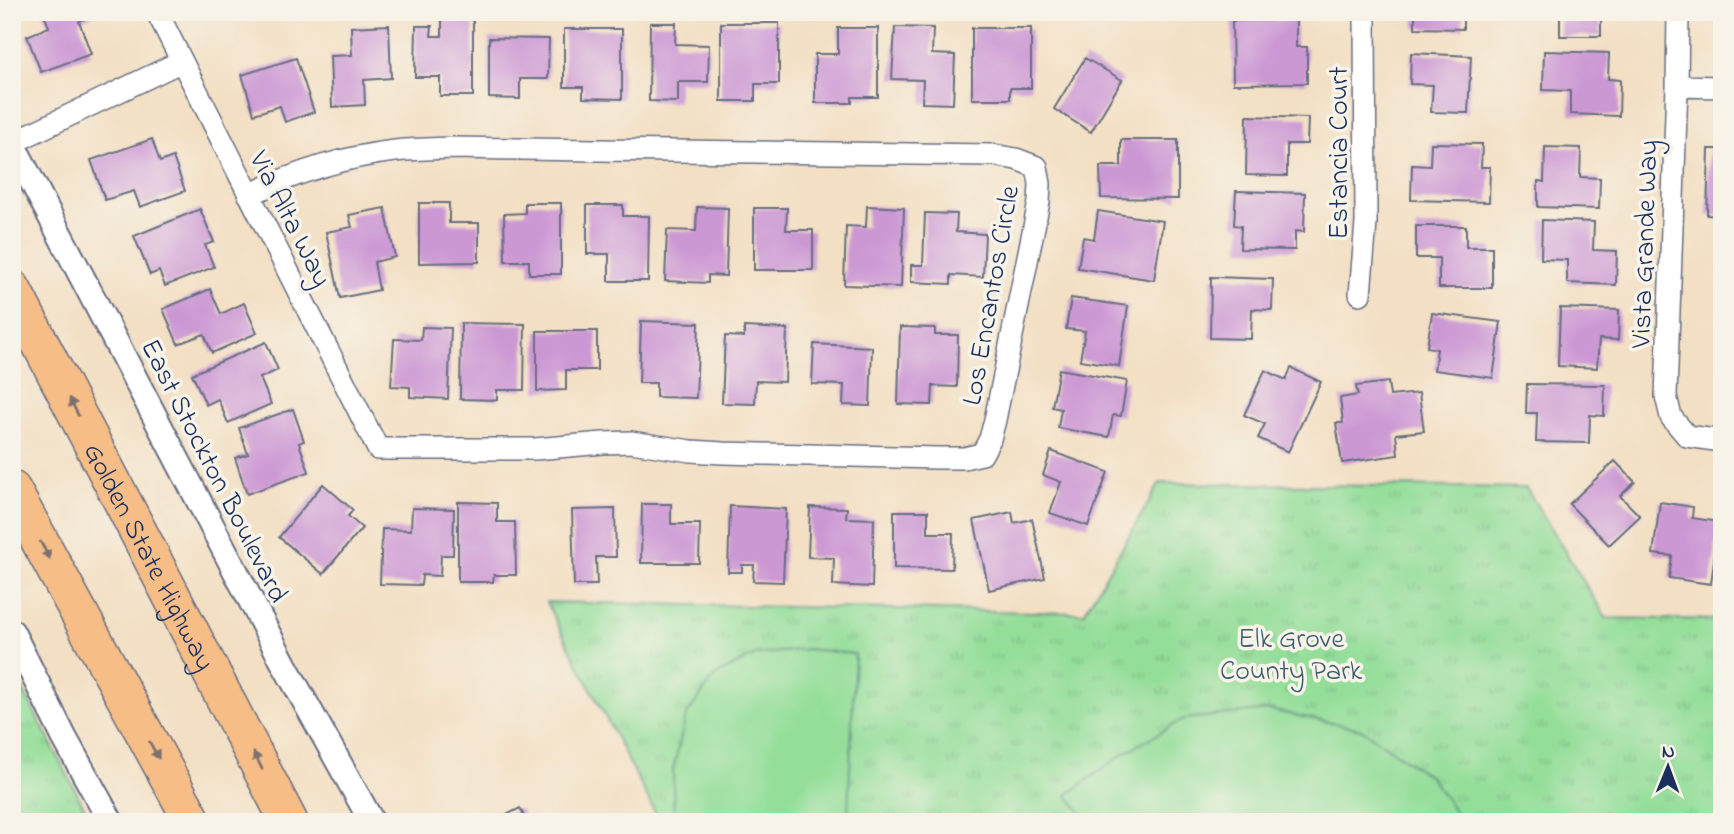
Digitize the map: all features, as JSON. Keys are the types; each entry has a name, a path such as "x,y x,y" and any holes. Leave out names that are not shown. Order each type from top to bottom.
{"highway":[{"name":"Golden State Highway","path":"12,289 289,822"},
{"path":"12,490 193,822"}],"street":[{"name":"Via Alta Way","path":"157,12 378,449"},
{"name":"Estancia Court","path":"1360,294 1366,223 1365,12"},
{"name":"Vista Grande Way","path":"1678,12 1666,396 1671,418 1687,436 1722,441"},
{"path":"12,143 181,61"},
{"path":"1677,86 1722,87"},
{"name":"East Stockton Boulevard","path":"12,143 285,666 372,822"},
{"name":"Los Encantos Circle","path":"249,195 279,180 316,167 396,151 450,148 993,155 1016,159 1037,167 1039,202 995,420 990,439 982,454 964,458 938,458 723,453 631,442 535,449 378,449"},
{"path":"12,632 64,737 111,822"}],"green space":[{"name":"Elk Grove County Park","path":"1160,483 1526,488 1606,618 1722,620 1722,822 660,822 546,602 1084,613"},
{"path":"807,649 855,654 848,814 839,822 717,822 674,818 673,770 686,716 715,676 755,655"},
{"path":"12,669 92,822 12,822"},
{"path":"1270,710 1361,729 1429,776 1463,822 1089,822 1067,795 1123,754 1184,719"}],"building":[{"path":"43,12 101,12 79,21 91,54 41,72 27,36 49,27"},
{"path":"1415,12 1463,12 1463,29 1415,28"},
{"path":"1560,12 1601,12 1601,36 1560,36"},
{"path":"442,18 473,19 473,96 440,96 440,77 415,77 416,26 432,26 431,36 442,36"},
{"path":"1296,20 1296,47 1307,47 1307,83 1233,84 1232,21"},
{"path":"650,23 676,23 675,44 709,45 708,82 678,82 678,102 649,101"},
{"path":"721,23 779,23 779,84 755,84 755,101 721,101"},
{"path":"389,25 391,78 364,80 365,105 332,107 330,56 352,55 351,27"},
{"path":"895,27 933,28 932,54 955,55 953,104 922,103 923,80 892,79"},
{"path":"838,28 878,28 878,97 852,97 852,103 815,103 815,54 838,54"},
{"path":"972,28 1031,28 1031,88 1010,88 1010,99 972,99"},
{"path":"564,29 622,29 622,99 583,98 583,87 564,87"},
{"path":"489,38 549,39 548,79 520,79 520,99 489,98"},
{"path":"1544,51 1609,53 1608,79 1620,80 1619,116 1570,114 1570,91 1543,90"},
{"path":"1411,53 1471,56 1468,113 1431,112 1433,85 1410,84"},
{"path":"296,58 314,112 285,122 280,106 254,114 242,75"},
{"path":"1085,58 1122,80 1091,132 1054,109"},
{"path":"1247,116 1308,118 1307,144 1287,144 1287,176 1246,175"},
{"path":"152,139 160,162 173,157 185,191 140,207 134,191 105,200 91,160"},
{"path":"1121,140 1178,140 1178,199 1101,198 1100,166 1121,166"},
{"path":"1431,143 1482,144 1481,167 1490,167 1489,202 1411,200 1412,165 1430,166"},
{"path":"1545,147 1581,148 1580,177 1600,178 1599,209 1538,207 1538,181 1544,182"},
{"path":"1709,149 1722,149 1722,216 1707,215"},
{"path":"1236,191 1305,193 1304,232 1295,231 1295,250 1240,249 1241,226 1234,225"},
{"path":"419,203 449,203 449,223 479,223 479,262 419,263"},
{"path":"525,203 561,203 561,274 529,274 529,261 505,261 504,214 525,213"},
{"path":"587,205 623,205 623,216 649,216 648,281 609,281 609,254 587,254"},
{"path":"867,206 904,208 901,287 844,285 846,226 866,227"},
{"path":"697,207 728,208 726,276 708,275 708,283 665,281 667,230 696,231"},
{"path":"385,208 395,257 374,262 379,290 340,298 326,232 352,227 349,215"},
{"path":"754,208 787,208 786,230 813,230 813,270 754,270"},
{"path":"200,209 214,242 205,245 214,267 165,286 159,271 150,275 134,236"},
{"path":"1098,211 1163,221 1154,280 1078,268 1083,237 1094,239"},
{"path":"925,213 957,214 956,232 985,234 983,277 951,275 951,284 911,282 911,265 923,265"},
{"path":"1542,220 1594,222 1593,250 1617,251 1616,285 1567,283 1567,260 1541,259"},
{"path":"1416,226 1466,226 1466,247 1492,247 1492,288 1439,288 1439,258 1416,258"},
{"path":"1211,277 1273,279 1272,310 1252,309 1251,339 1210,338"},
{"path":"210,289 221,314 244,303 257,333 212,353 204,334 178,344 163,309"},
{"path":"1071,298 1128,306 1119,366 1080,360 1085,331 1066,329"},
{"path":"1560,308 1619,310 1618,340 1599,339 1597,368 1558,366"},
{"path":"1432,313 1501,322 1493,378 1434,370 1437,349 1427,347"},
{"path":"641,321 699,323 696,398 656,397 656,383 639,383"},
{"path":"461,323 525,324 524,390 497,390 497,400 460,399"},
{"path":"422,327 451,328 448,399 410,397 410,387 391,386 394,339 421,340"},
{"path":"744,327 787,329 785,382 756,381 755,404 722,403 725,336 744,337"},
{"path":"900,327 935,328 935,335 958,335 957,387 933,386 932,405 898,404"},
{"path":"537,331 597,331 597,370 566,370 566,390 537,391"},
{"path":"266,342 278,370 260,378 271,404 228,423 218,399 206,405 192,374"},
{"path":"814,344 872,347 870,406 843,405 844,385 812,384"},
{"path":"1291,368 1321,382 1288,452 1258,438 1265,424 1244,415 1265,370 1286,380"},
{"path":"1059,369 1127,381 1121,416 1113,415 1109,437 1058,428 1061,409 1052,407"},
{"path":"1388,382 1390,396 1419,393 1424,431 1396,434 1398,455 1342,463 1336,423 1343,423 1340,398 1358,395 1356,386"},
{"path":"1527,384 1605,385 1604,416 1590,415 1589,443 1536,442 1537,413 1526,413"},
{"path":"293,409 304,441 299,443 309,472 247,494 235,458 248,454 239,428"},
{"path":"1051,451 1108,472 1088,526 1050,513 1061,482 1043,475"},
{"path":"1615,461 1635,482 1620,496 1640,516 1609,545 1569,504"},
{"path":"323,484 353,510 348,516 362,528 323,574 279,537"},
{"path":"458,502 497,503 497,522 515,522 516,575 494,575 493,582 458,582"},
{"path":"1660,502 1693,507 1692,518 1719,522 1711,584 1669,578 1672,556 1653,554"},
{"path":"642,504 671,504 671,524 700,524 699,563 641,563"},
{"path":"730,506 786,509 783,582 753,581 754,565 742,565 742,572 728,572"},
{"path":"810,507 847,508 846,518 874,519 872,587 833,585 834,558 808,557"},
{"path":"412,508 454,509 453,555 441,555 440,576 422,575 421,585 380,584 382,529 411,530"},
{"path":"615,509 616,557 596,557 597,585 574,585 572,510"},
{"path":"894,511 928,511 928,533 953,533 952,569 894,568"},
{"path":"1012,512 1014,523 1032,519 1045,578 989,590 974,520"},
{"path":"520,808 527,822 493,822"}]}
